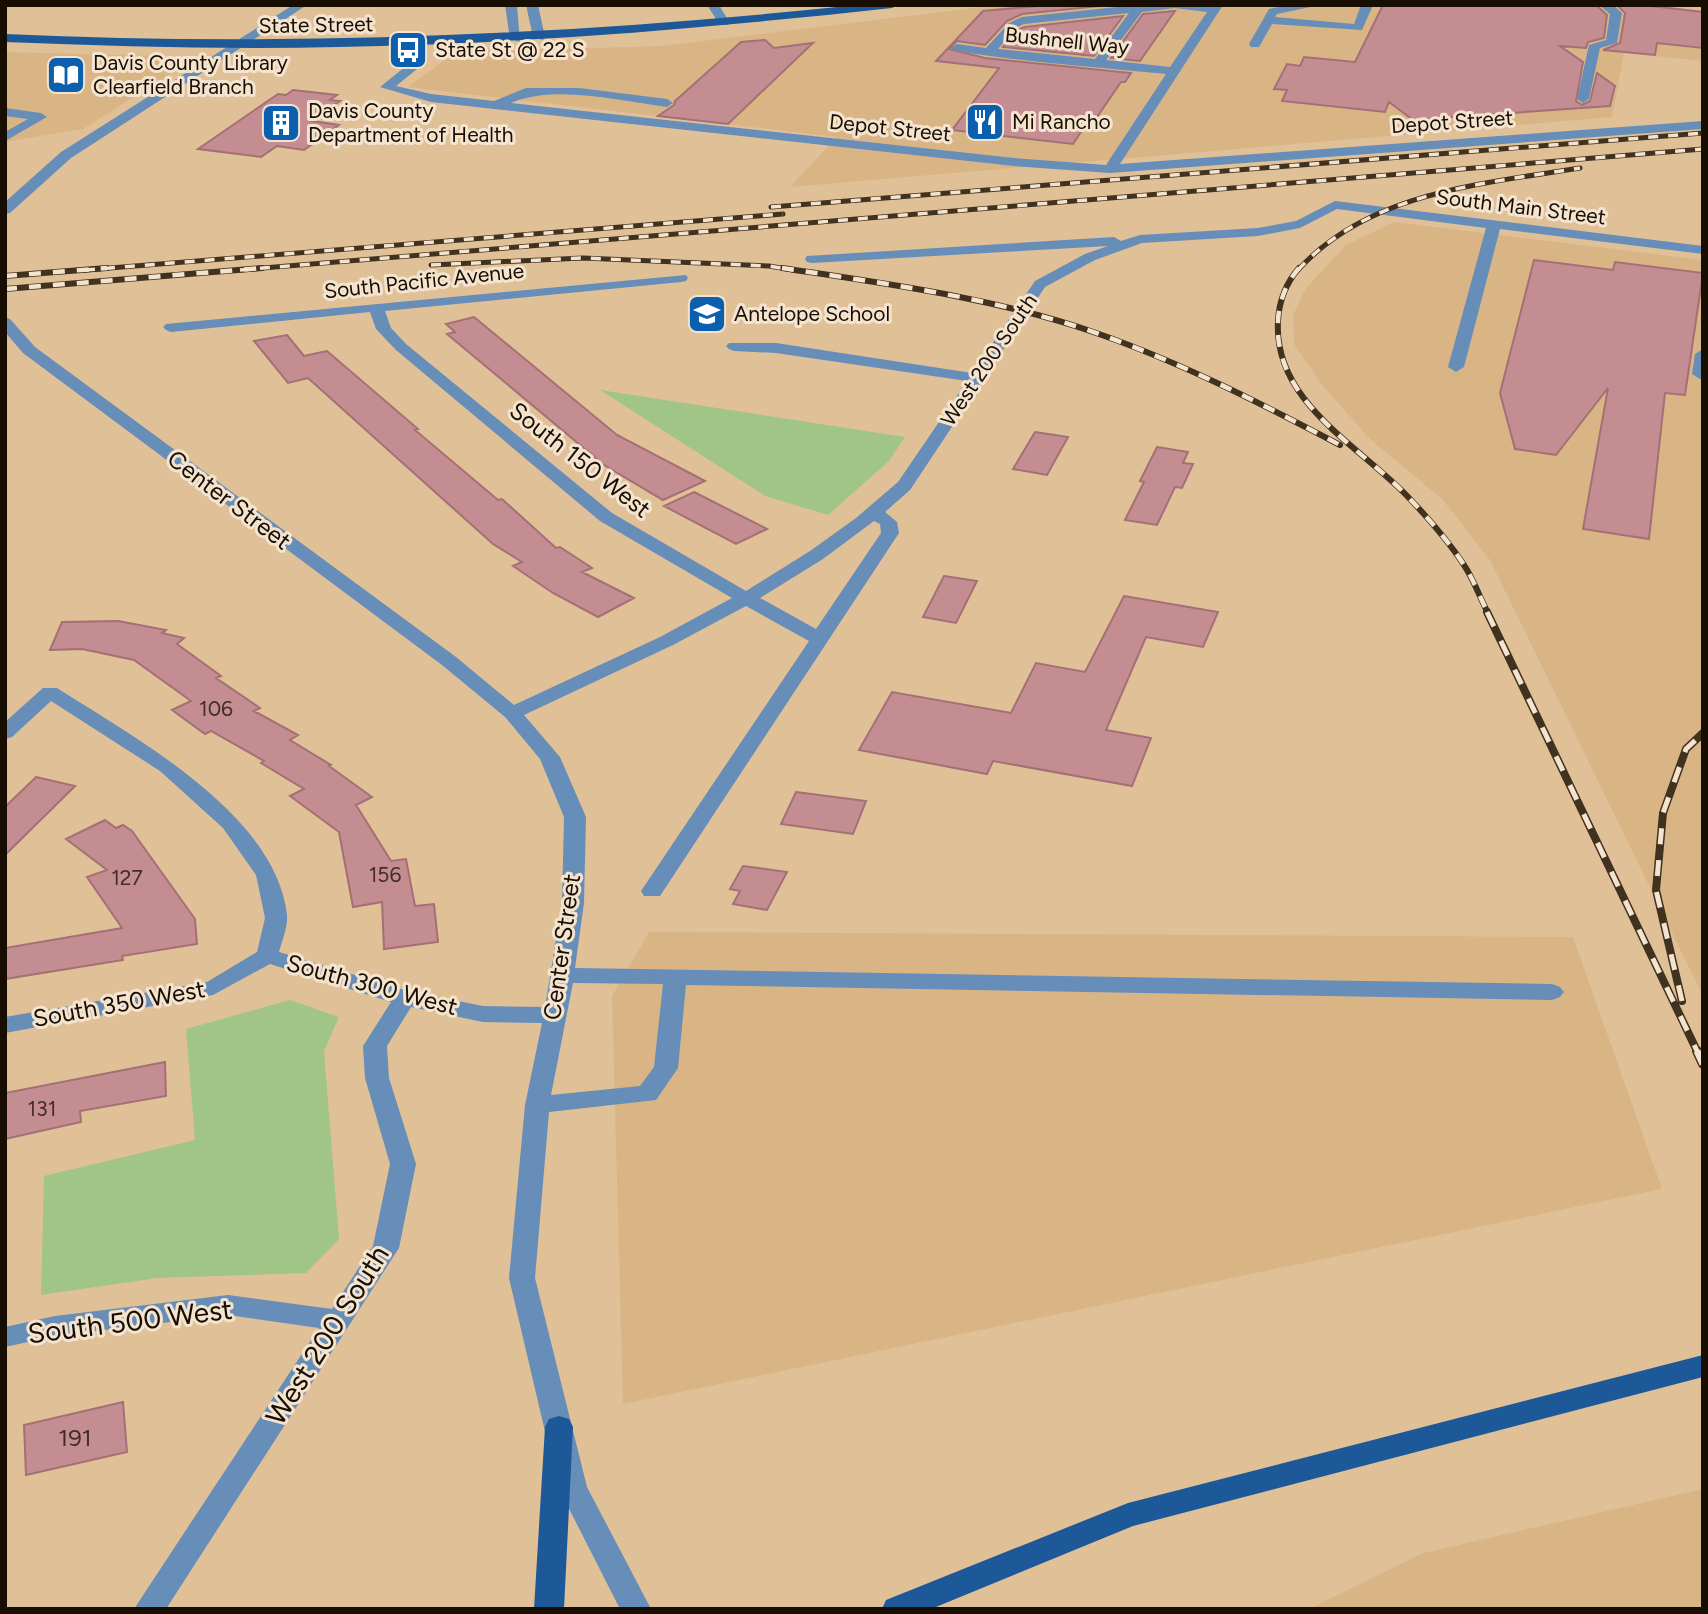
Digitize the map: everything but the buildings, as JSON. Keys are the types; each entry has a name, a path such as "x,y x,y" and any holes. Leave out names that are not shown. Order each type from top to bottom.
{"main road":[{"name":"State Street","path":"5,38 240,45 416,42 539,37 724,23 892,5"},
{"path":"897,1609 1128,1516 1703,1366"},
{"path":"549,1609 559,1427"}],"street":[{"path":"5,210 66,155 301,5"},
{"path":"511,5 516,38"},
{"path":"532,5 539,37"},
{"path":"713,5 724,23"},
{"path":"989,52 1013,25 1022,21 1175,5 1216,7"},
{"path":"1255,44 1273,11 1314,5"},
{"path":"1269,20 1358,28 1367,5"},
{"path":"1583,99 1595,45 1611,43 1616,13 1605,5"},
{"path":"1110,169 1216,7"},
{"path":"1098,63 1139,8"},
{"name":"Depot Street","path":"416,42 411,69 386,88 430,98 1014,162 1110,169 1703,125"},
{"name":"Bushnell Way","path":"957,48 1173,71"},
{"path":"494,105 526,92 579,92 667,103"},
{"path":"5,112 41,117 6,137"},
{"name":"South Main Street","path":"1335,205 1703,250"},
{"name":"West 200 South","path":"512,713 747,599 828,548 875,513 904,486 1040,284 1090,257 1140,239 1258,232 1300,224 1335,205"},
{"path":"1455,367 1494,225"},
{"path":"811,259 1140,239"},
{"name":"South Pacific Avenue","path":"170,327 681,278"},
{"name":"South 150 West","path":"376,307 384,329 401,347 606,517 820,639"},
{"name":"Center Street","path":"6,323 29,350 449,661 512,713 550,757 575,817 573,903 563,975 537,1105 523,1278 573,1487 636,1609"},
{"path":"734,346 776,348 977,378"},
{"path":"1703,354 1700,374 1703,376"},
{"path":"652,891 890,533 888,522 875,513"},
{"name":"South 300 West","path":"5,733 50,692 167,767 230,824 267,875 276,918 267,956 405,998 483,1014 553,1015"},
{"name":"South 350 West","path":"5,1025 213,988 267,956"},
{"path":"563,975 1552,992"},
{"path":"537,1105 647,1094 666,1068 675,977"},
{"name":"West 200 South","path":"149,1609 386,1248 403,1164 377,1078 374,1046 405,998"},
{"name":"South 500 West","path":"5,1337 55,1326 229,1305 339,1320"}],"shaded area":[{"path":"999,5 1644,5 1703,11 1703,61 1624,53 1612,117 790,187 837,137 408,87 456,52 662,46"},
{"path":"5,52 154,56 178,69 83,129 5,142"},
{"path":"1394,222 1703,260 1703,996 1490,560 1442,499 1370,439 1323,386 1294,344 1293,315 1306,288 1346,245"},
{"path":"649,932 1573,937 1662,1189 623,1404 612,996"},
{"path":"1703,1489 1703,1609 1309,1609 1423,1553"}],"green space":[{"path":"600,390 905,437 889,461 828,515 765,496"},
{"path":"290,1000 339,1017 324,1051 339,1239 306,1273 157,1278 41,1295 44,1176 195,1140 186,1029"}],"railway":[{"path":"771,207 1703,133"},
{"path":"240,270 1703,149"},
{"path":"1298,270 1326,244 1358,223 1393,208 1466,187 1580,168"},
{"path":"85,270 783,214"},
{"path":"431,265 583,258 769,266 793,270"},
{"path":"5,276 107,268"},
{"path":"5,289 262,268"},
{"path":"782,268 942,294 1060,321 1130,345 1191,371 1340,445"},
{"path":"1299,268 1284,293 1278,321 1280,350 1290,376 1305,400 1324,421 1410,499 1438,531 1468,571 1488,613"},
{"path":"1487,612 1698,1053"},
{"path":"1682,1001 1656,890 1663,813 1686,749 1703,733"},
{"path":"1697,1051 1703,1064"}],"place":[{"name":"State St @ 22 S","path":"408,50"},
{"name":"Davis County Library Clearfield Branch","path":"66,75"},
{"name":"Mi Rancho","path":"985,122"},
{"name":"Davis County Department of Health","path":"281,123"},
{"name":"Antelope School","path":"707,314"}]}
